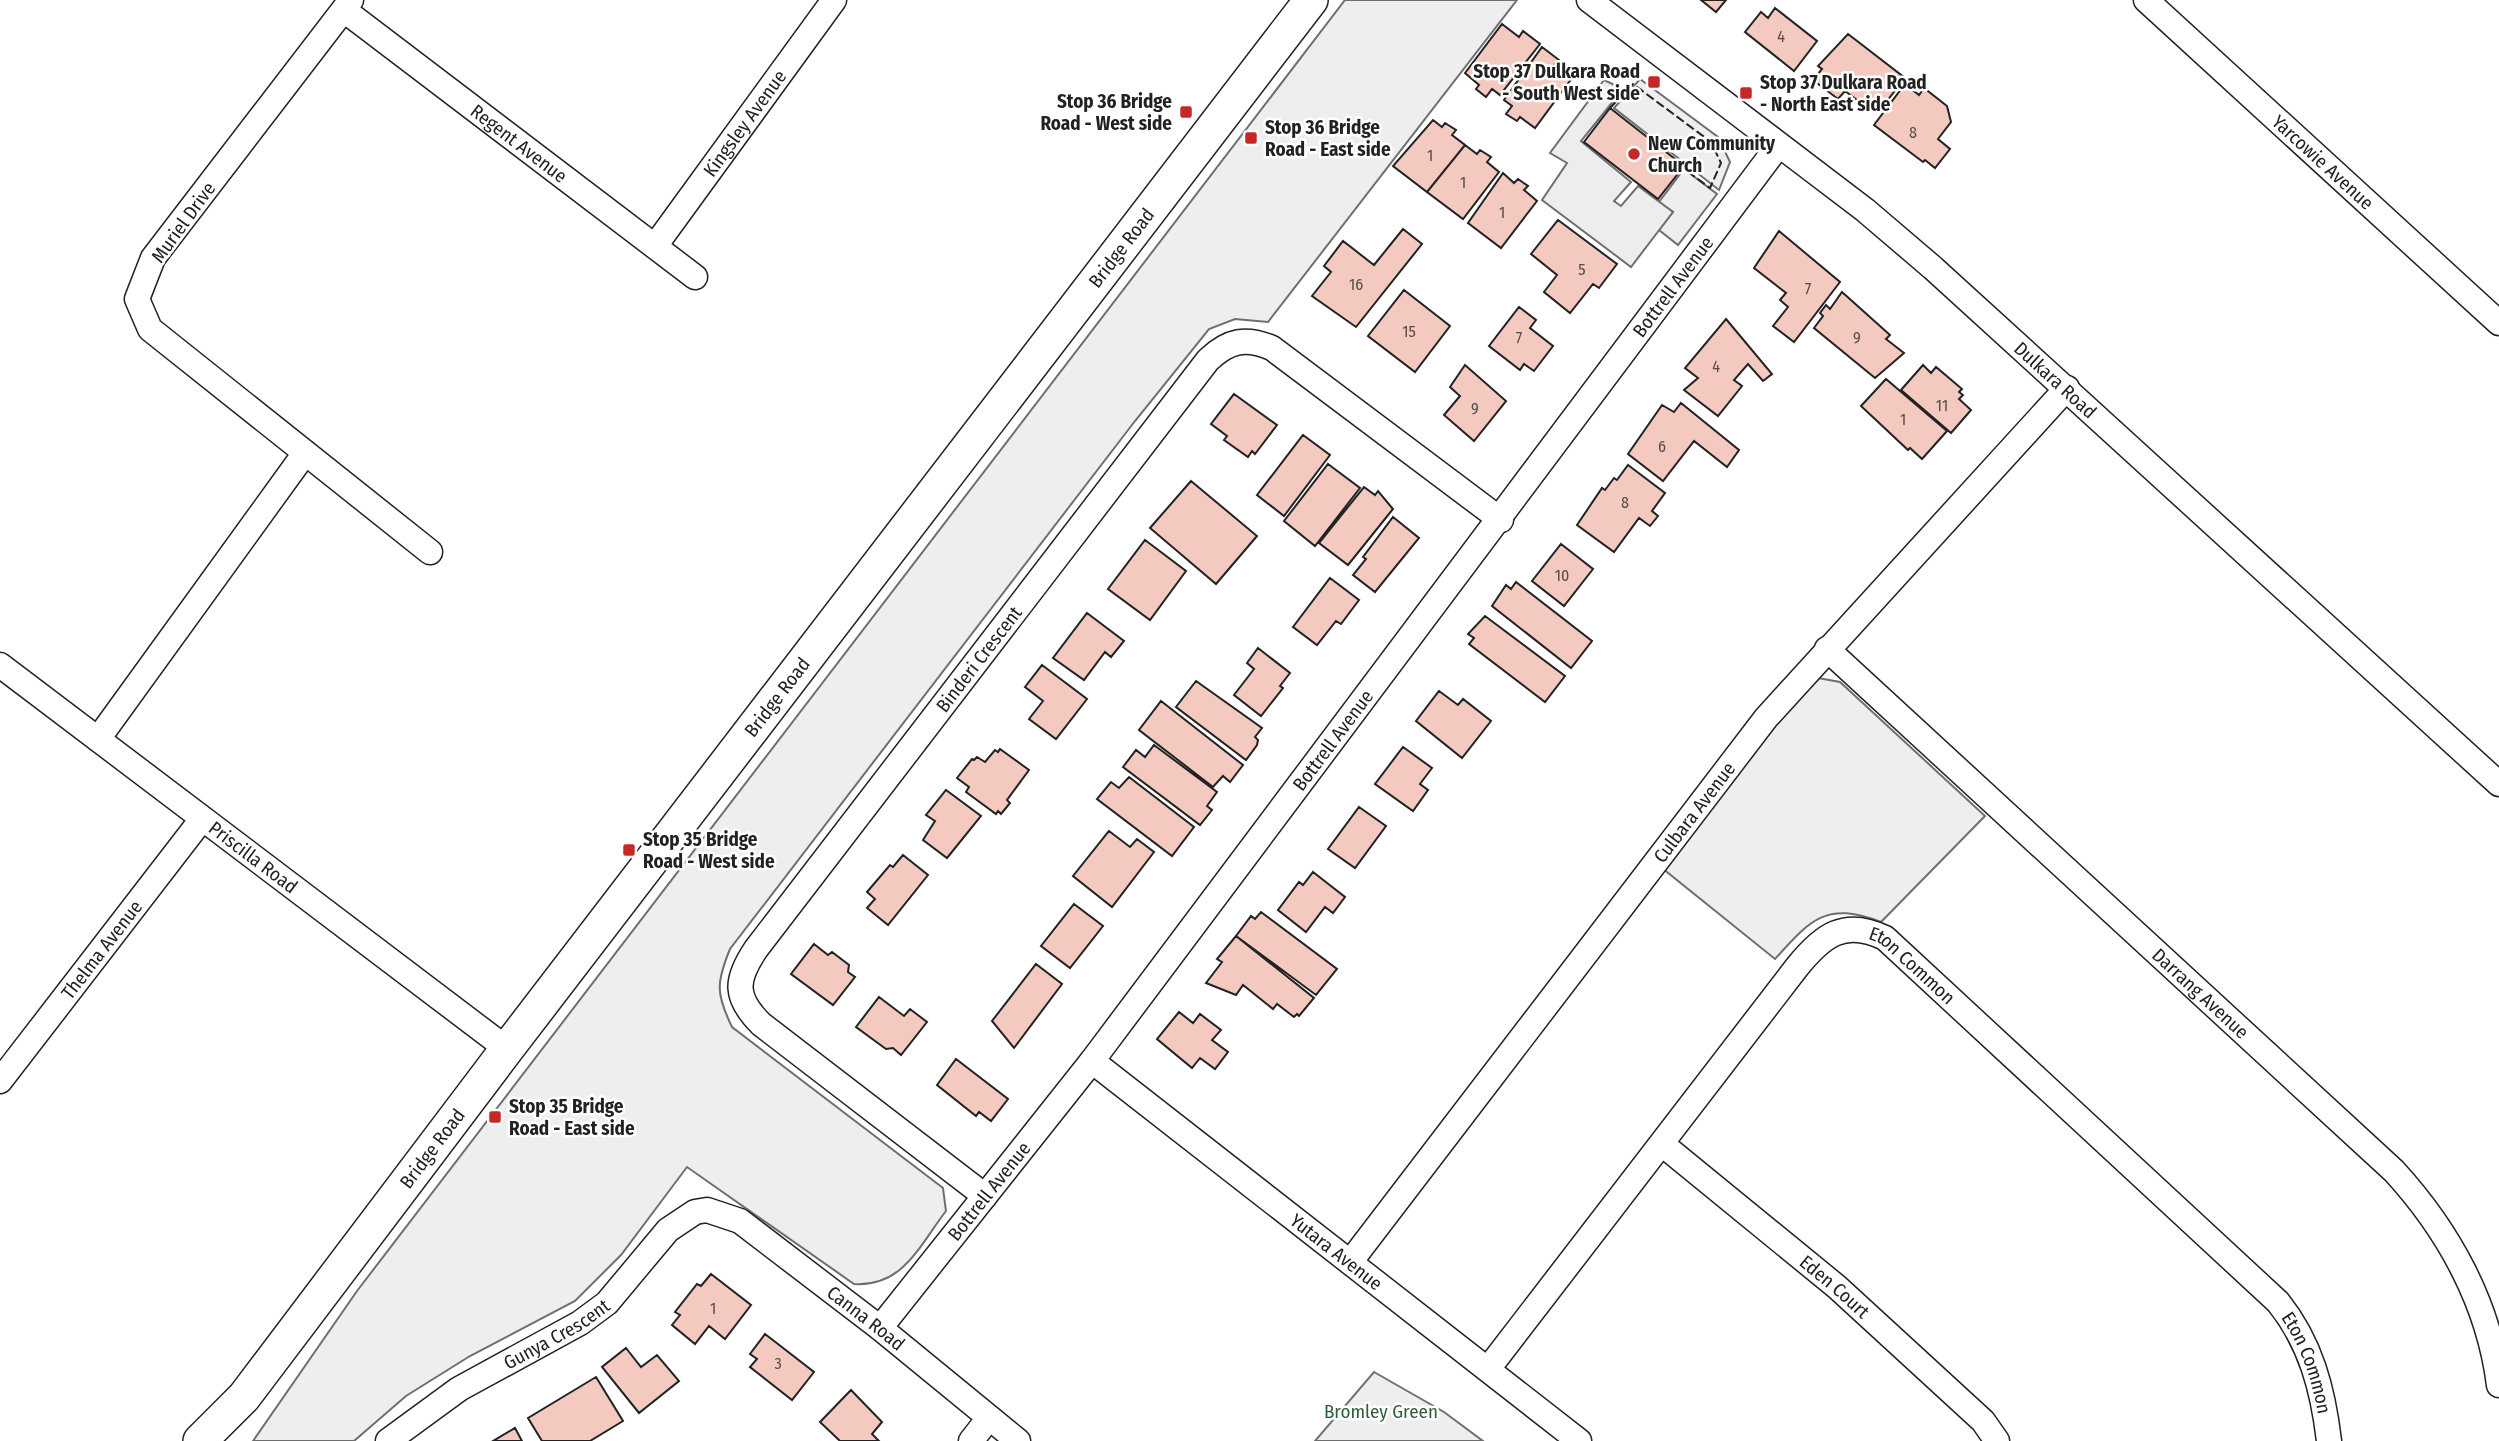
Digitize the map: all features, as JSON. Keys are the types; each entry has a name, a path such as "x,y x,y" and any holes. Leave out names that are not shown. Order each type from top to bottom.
{"main road":[{"name":"Bridge Road","path":"200,1441 244,1397 507,1049 1311,0"},
{"name":"Bridge Road","path":"221,1441 244,1397"}],"street":[{"name":"Kingsley Avenue","path":"655,246 834,0"},
{"name":"Dulkara Road","path":"1591,0 1778,146 1865,210 2067,388 2499,784"},
{"name":"Yarcowie Avenue","path":"2146,0 2499,323"},
{"name":"Regent Avenue","path":"348,5 695,277"},
{"name":"Muriel Drive","path":"348,5 153,258 137,299 150,329 430,552"},
{"name":"Bottrell Avenue","path":"880,1328 1092,1061 1501,520 1778,146"},
{"name":"Binderi Crescent","path":"985,1196 761,1024 747,1010 740,985 745,965 756,949 1219,349 1247,340 1272,348 1501,520"},
{"name":"Culbara Avenue","path":"1351,1262 1766,718 2067,388"},
{"path":"98,739 305,453"},
{"name":"Darrang Avenue","path":"1827,649 2365,1142 2417,1196 2435,1220 2474,1292 2491,1343 2499,1385"},
{"name":"Priscilla Road","path":"0,665 507,1049"},
{"name":"Thelma Avenue","path":"0,1081 202,819"},
{"name":"Eton Common","path":"1488,1369 1789,976 1821,939 1853,930 1876,934 1918,968 2278,1302 2300,1334 2317,1374 2329,1441"},
{"name":"Yutara Avenue","path":"1092,1061 1579,1441"},
{"name":"Eden Court","path":"1662,1144 1837,1287 1983,1421 1997,1441"},
{"name":"Canna Road","path":"707,1210 740,1222 880,1328 1018,1441"},
{"name":"Gunya Crescent","path":"388,1441 459,1389 580,1323 607,1303 668,1230 695,1212 707,1210"},
{"path":"971,1441 989,1418"}],"green space":[{"path":"1345,0 1517,0 1268,322 1235,319 1209,329 1135,421 730,949 725,961 720,988 723,1006 732,1027 943,1188 946,1211 918,1250 898,1271 885,1279 854,1284 687,1167 621,1255 575,1301 470,1356 406,1396 354,1441 253,1441 357,1291"},
{"path":"1640,79 1718,137 1730,162 1719,190 1614,108"},
{"path":"1684,169 1717,194 1678,245 1659,230 1673,212 1659,202"},
{"path":"1818,678 1840,682 1985,816 1881,922 1846,913 1821,918 1799,933 1775,959 1662,868 1799,690"},
{"name":"Bromley Green","path":"1374,1372 1444,1412 1483,1441 1315,1441"}],"shaded area":[{"path":"1604,80 1623,89 1581,141 1631,182 1614,201 1621,206 1638,186 1673,212 1631,267 1542,200 1567,163 1550,153"}],"building":[{"path":"1701,0 1726,0 1716,12"},
{"path":"1775,8 1817,41 1794,71 1745,32 1761,12 1768,18"},
{"path":"1502,24 1519,37 1523,31 1540,44 1500,95 1492,89 1486,97 1476,89 1479,85 1465,73"},
{"path":"1848,34 1905,78 1879,111 1865,100 1857,100 1845,91 1838,99 1813,80 1822,69 1818,66"},
{"path":"1542,47 1559,60 1554,65 1572,78 1535,128 1520,117 1517,121 1506,114 1512,106 1504,100"},
{"path":"1905,84 1919,95 1924,88 1947,106 1951,122 1938,139 1950,149 1935,168 1874,125"},
{"name":"New Community Church","path":"1610,108 1684,166 1658,199 1584,142"},
{"path":"1433,120 1442,127 1445,123 1456,130 1452,135 1465,145 1427,192 1393,166"},
{"path":"1465,145 1477,154 1480,150 1491,157 1487,162 1499,172 1463,219 1427,192"},
{"path":"1503,173 1514,183 1518,179 1528,186 1524,190 1537,201 1501,248 1468,223"},
{"path":"1558,220 1617,264 1599,288 1593,284 1570,313 1544,292 1557,275 1531,254"},
{"path":"1403,229 1422,244 1356,327 1312,296 1331,272 1324,266 1343,241 1374,265"},
{"path":"1779,231 1840,282 1794,342 1773,326 1788,307 1780,300 1786,293 1754,268"},
{"path":"1404,290 1450,326 1415,372 1368,336"},
{"path":"1842,292 1890,335 1886,339 1904,353 1875,378 1814,328 1823,316 1820,313 1826,305 1830,309"},
{"path":"1519,307 1536,320 1530,328 1553,346 1534,371 1524,364 1520,370 1489,346"},
{"path":"1726,319 1772,374 1763,381 1748,364 1734,380 1742,386 1718,416 1684,390 1698,378 1685,368"},
{"path":"1465,365 1506,401 1474,441 1444,415 1460,396 1450,387"},
{"path":"1923,365 1931,373 1936,367 1962,389 1959,392 1963,395 1959,399 1971,410 1951,433 1901,390"},
{"path":"1886,379 1947,431 1922,459 1910,448 1908,450 1861,406"},
{"path":"1234,394 1277,425 1255,454 1252,451 1248,457 1224,440 1227,436 1211,424"},
{"path":"1681,403 1739,450 1727,467 1694,441 1663,481 1628,454 1662,405 1674,412"},
{"path":"1303,435 1330,455 1284,516 1257,495"},
{"path":"1328,464 1360,488 1315,546 1284,521"},
{"path":"1628,465 1665,493 1652,511 1658,516 1650,526 1639,518 1614,552 1577,525 1602,488 1605,490 1614,478 1617,480"},
{"path":"1191,481 1257,536 1216,584 1150,528"},
{"path":"1364,487 1375,495 1378,491 1393,509 1348,565 1319,543"},
{"path":"1393,517 1419,538 1375,592 1353,575"},
{"path":"1145,540 1186,571 1150,620 1108,589"},
{"path":"1561,544 1593,569 1564,606 1532,581"},
{"path":"1330,578 1359,600 1341,624 1336,621 1317,645 1293,627"},
{"path":"1516,582 1592,641 1571,668 1492,606 1506,585 1511,589"},
{"path":"1087,613 1124,641 1111,657 1105,652 1084,680 1053,658"},
{"path":"1485,616 1565,676 1545,702 1469,644 1474,638 1468,634"},
{"path":"1258,648 1290,673 1280,686 1283,688 1261,716 1234,695 1254,669 1247,663"},
{"path":"1042,665 1087,699 1056,739 1029,719 1043,701 1025,687"},
{"path":"1196,681 1262,728 1255,737 1258,740 1257,745 1246,760 1176,707"},
{"path":"1439,691 1458,705 1463,699 1491,721 1462,758 1416,721"},
{"path":"1161,701 1243,765 1230,782 1223,776 1213,787 1139,730"},
{"path":"1154,745 1217,792 1207,806 1212,810 1200,825 1123,767 1136,750 1145,757"},
{"path":"1403,747 1432,768 1420,784 1428,790 1413,811 1375,784"},
{"path":"1000,749 1029,770 1007,800 1010,803 1001,814 998,811 996,814 966,792 969,787 957,778 972,759 977,757 985,762 995,750 998,752"},
{"path":"1129,777 1194,827 1172,856 1097,799 1111,782 1119,788"},
{"path":"946,790 981,816 947,858 923,840 935,821 926,815"},
{"path":"1359,807 1386,826 1355,868 1328,849"},
{"path":"1109,831 1130,847 1137,839 1154,852 1112,907 1073,876"},
{"path":"903,855 928,875 888,925 867,908 875,899 867,892 890,865 893,867"},
{"path":"1313,872 1345,897 1333,913 1325,907 1306,932 1278,910 1299,882 1303,885"},
{"path":"1074,904 1103,926 1070,968 1041,946"},
{"path":"1261,912 1337,969 1316,995 1236,936 1251,916 1255,919"},
{"path":"1236,936 1314,998 1299,1016 1297,1014 1294,1017 1277,1004 1273,1009 1243,985 1236,995 1206,983 1222,962 1217,959"},
{"path":"814,944 828,955 832,952 849,965 848,972 855,977 833,1005 791,974"},
{"path":"1036,964 1062,984 1014,1048 992,1021"},
{"path":"879,997 904,1016 910,1009 927,1022 901,1055 893,1048 886,1049 856,1027"},
{"path":"1179,1012 1193,1023 1200,1014 1221,1030 1212,1040 1228,1052 1215,1069 1200,1058 1192,1068 1157,1039"},
{"path":"956,1059 1008,1099 991,1121 979,1112 976,1116 937,1085"},
{"path":"711,1274 751,1305 725,1339 709,1326 695,1344 672,1325 680,1315 675,1312 697,1284 701,1286"},
{"path":"765,1334 814,1372 792,1400 750,1367 757,1359 750,1354"},
{"path":"626,1348 641,1367 657,1355 679,1381 639,1413 602,1367"},
{"path":"596,1377 623,1421 590,1441 542,1441 528,1418"},
{"path":"851,1390 882,1422 872,1434 879,1441 840,1441 820,1422"},
{"path":"515,1428 522,1441 493,1441"}],"fence":[{"path":"1610,108 1633,84 1711,142 1721,163 1710,188 1683,168"}],"place":[{"name":"Stop 37 Dulkara Road - South West side","path":"1654,82"},
{"name":"Stop 37 Dulkara Road - North East side","path":"1746,93"},
{"name":"Stop 36 Bridge Road - West side","path":"1186,112"},
{"name":"Stop 36 Bridge Road - East side","path":"1251,138"},
{"name":"New Community Church","path":"1634,154"},
{"name":"Stop 35 Bridge Road - West side","path":"629,850"},
{"name":"Stop 35 Bridge Road - East side","path":"495,1117"}]}
